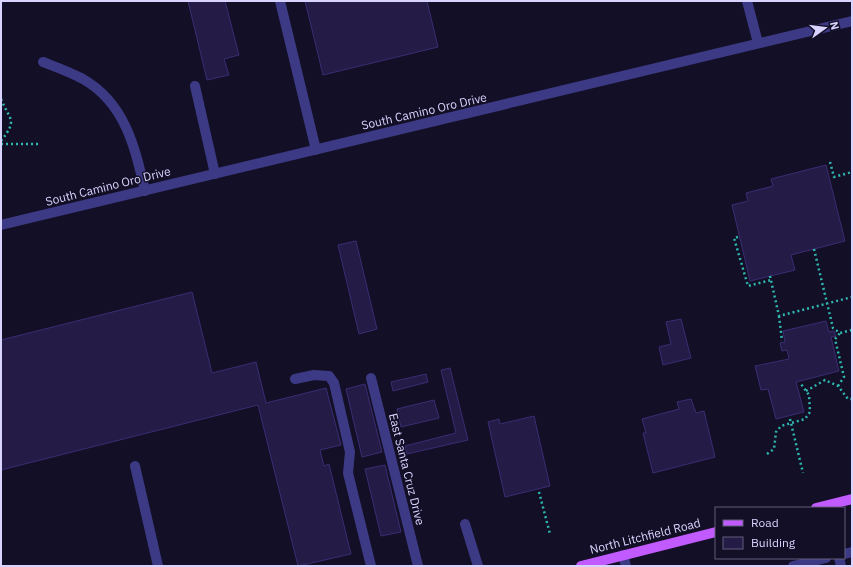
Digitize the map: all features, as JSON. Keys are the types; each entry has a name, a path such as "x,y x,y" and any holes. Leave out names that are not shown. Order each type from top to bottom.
{"main road":[{"path":"822,507 852,499"},
{"name":"North Litchfield Road","path":"581,566 715,532"}],"street":[{"path":"280,1 316,150"},
{"path":"747,1 758,44"},
{"name":"South Camino Oro Drive","path":"1,225 852,21"},
{"path":"43,62 83,79 104,95 118,111 129,131 138,157 145,191"},
{"path":"195,86 215,174"},
{"path":"295,379 314,375 329,376 334,383 350,452 348,473 371,566"},
{"name":"East Santa Cruz Drive","path":"371,378 418,566"},
{"path":"134,466 158,566"},
{"path":"465,524 478,566"},
{"path":"622,555 626,566"},
{"path":"793,566 822,559"}],"path":[{"path":"1,99 11,117 9,130 1,141"},
{"path":"1,144 38,144"},
{"path":"830,162 834,177 852,172"},
{"path":"738,237 734,238 748,286 770,278 779,316 782,341"},
{"path":"814,249 833,328 840,333"},
{"path":"779,316 852,297"},
{"path":"838,386 844,377 835,339 840,333 852,330"},
{"path":"806,391 826,380 838,386 848,399 852,399"},
{"path":"767,454 774,449 776,432 781,426 805,419 810,412 809,395 801,384"},
{"path":"790,419 803,473"},
{"path":"539,492 550,534"}],"building":[{"path":"188,1 225,1 239,55 224,59 229,75 207,80"},
{"path":"305,1 427,1 438,47 323,75"},
{"path":"826,165 845,241 791,255 795,270 750,281 732,205 748,201 746,193 773,186 771,179"},
{"path":"356,241 377,329 359,334 338,245"},
{"path":"192,292 212,373 256,362 266,403 326,388 341,445 320,450 324,466 329,464 351,554 298,566 258,405 1,470 1,340"},
{"path":"681,319 691,358 663,365 659,347 671,344 666,322"},
{"path":"826,321 829,332 834,331 836,336 831,337 839,371 796,382 804,412 776,419 768,389 761,390 755,366 789,359 787,350 782,351 780,343 785,342 783,331"},
{"path":"450,368 468,440 407,454 405,446 456,433 441,370"},
{"path":"426,374 428,382 393,391 391,382"},
{"path":"365,384 382,452 362,457 346,389"},
{"path":"691,399 696,413 704,411 715,457 653,473 643,433 646,433 642,419 679,409 677,402"},
{"path":"434,400 439,418 401,427 397,409"},
{"path":"534,416 550,486 505,497 488,422 499,419 500,424"},
{"path":"385,465 401,532 381,536 365,469"}]}
